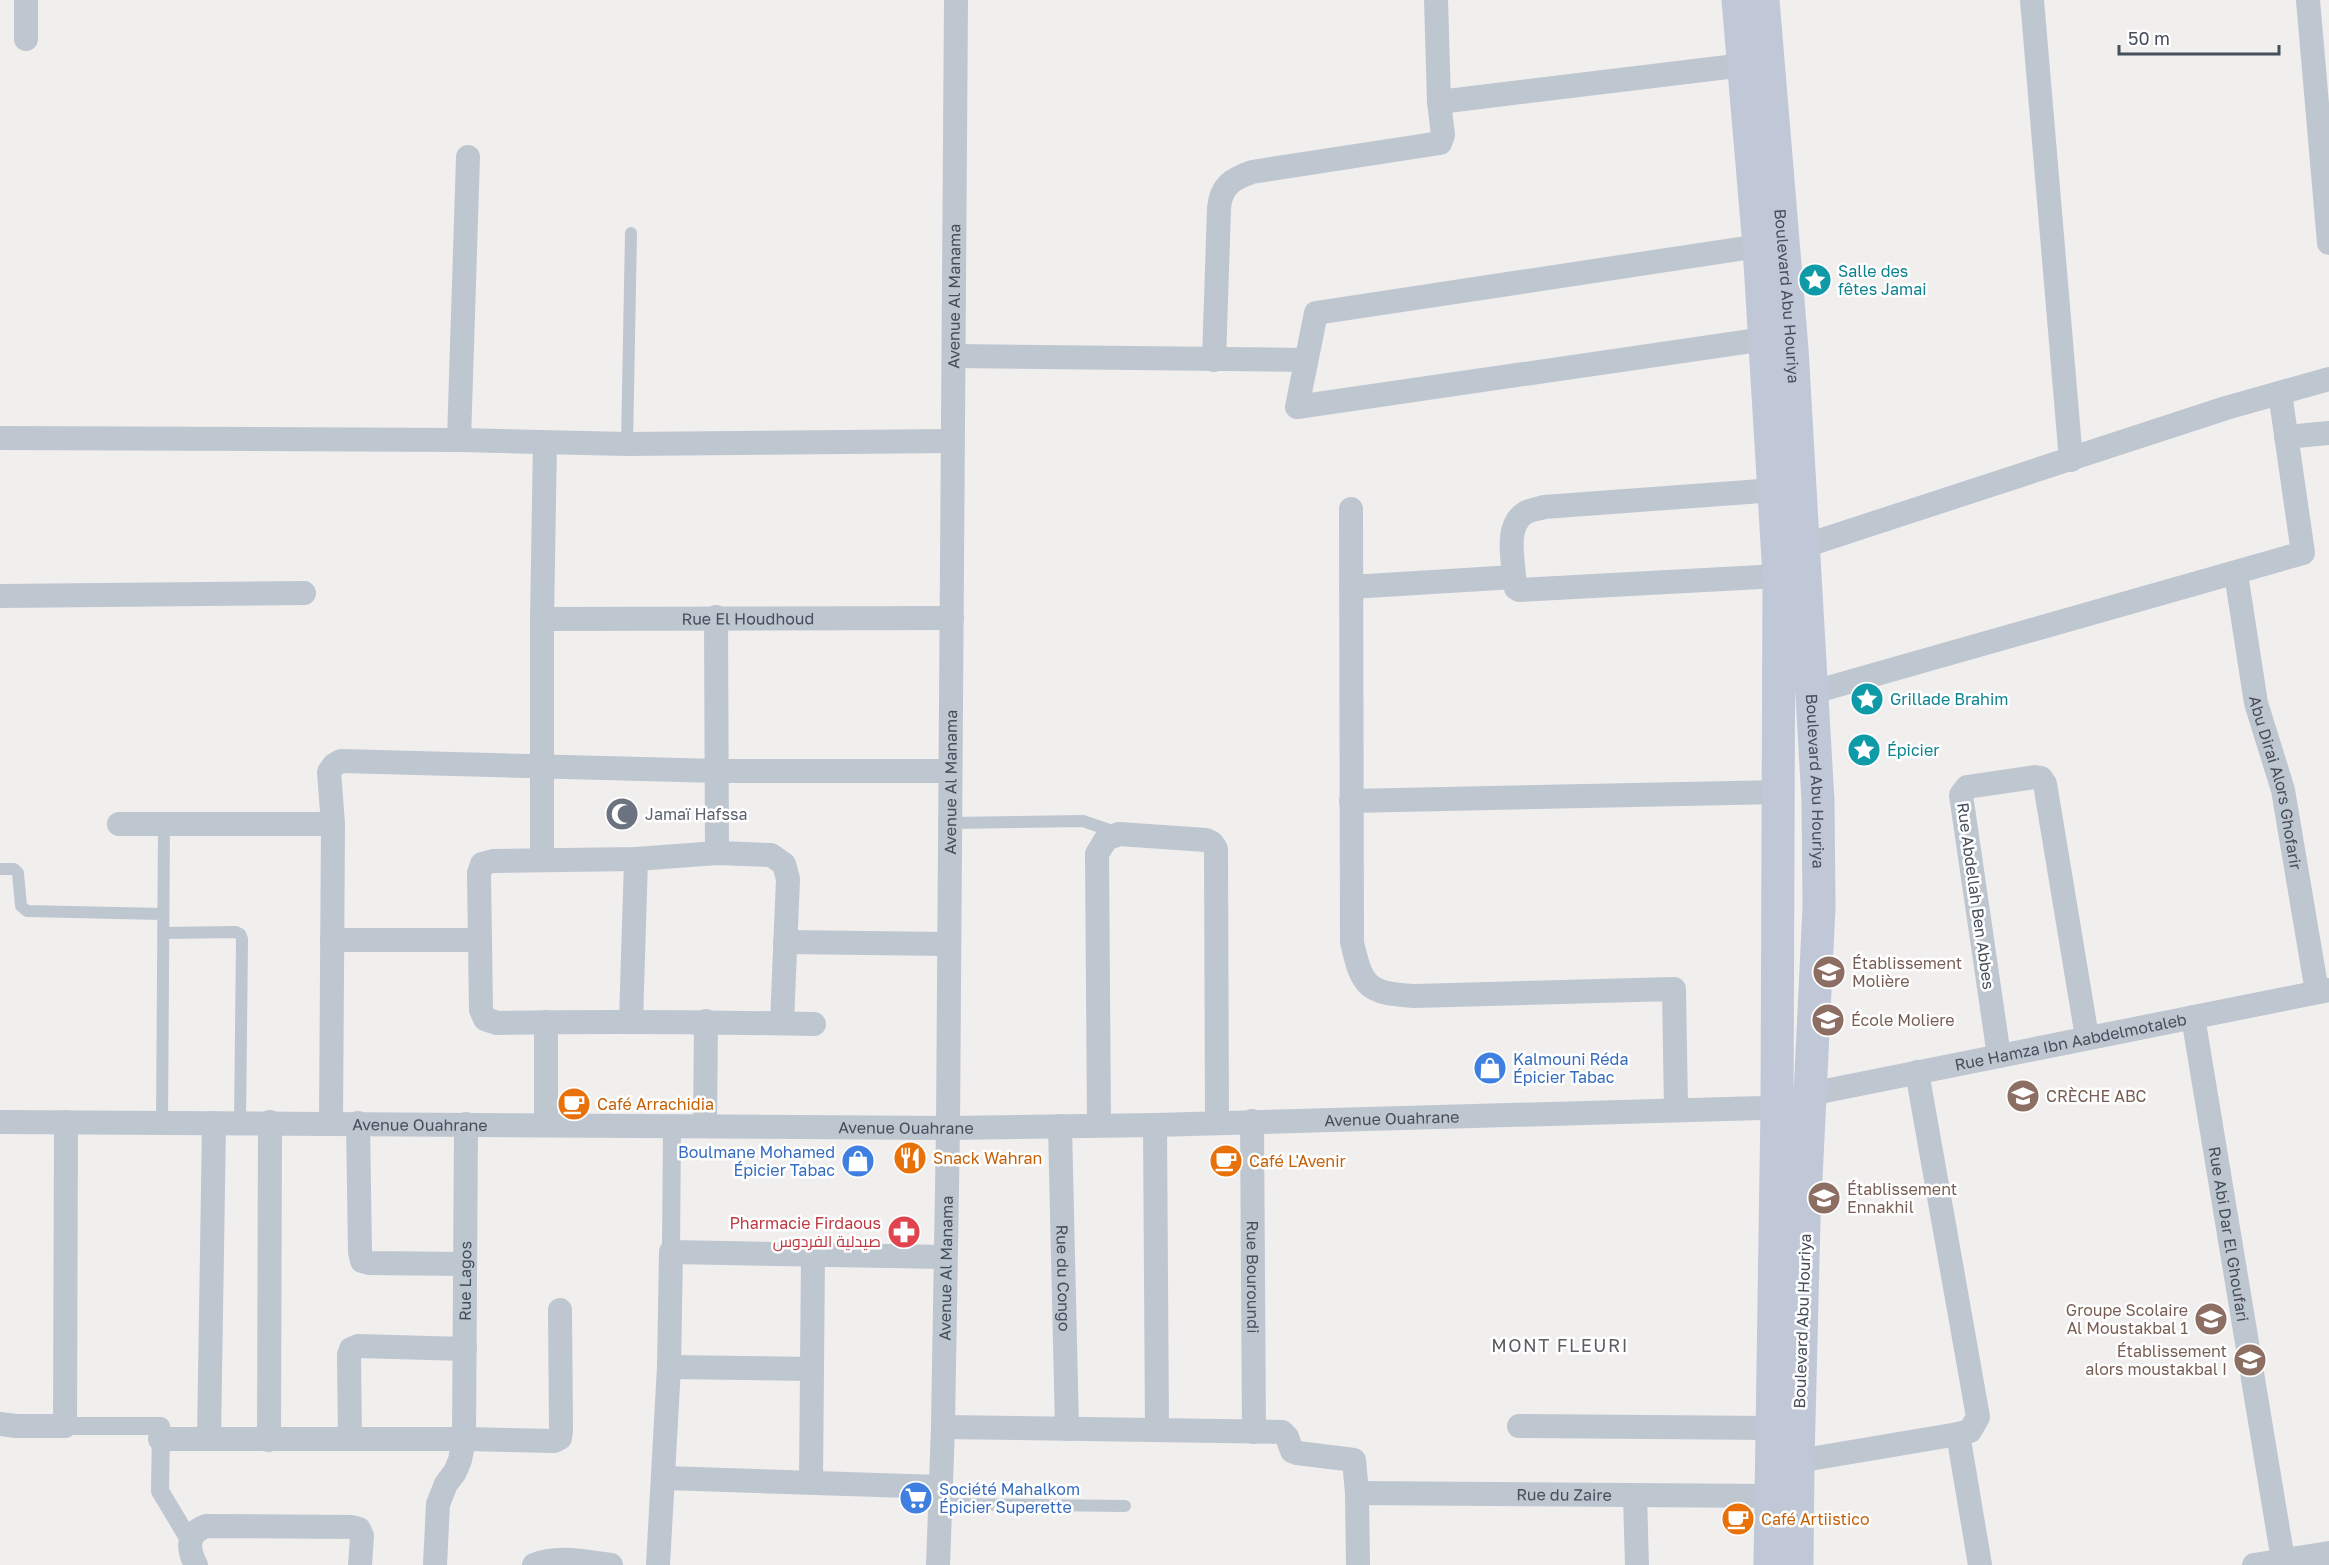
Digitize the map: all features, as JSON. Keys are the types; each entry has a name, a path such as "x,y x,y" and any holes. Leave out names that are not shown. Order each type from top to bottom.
{"main road":[{"name":"Boulevard Abu Houriya","path":"1738,0 1759,246 1779,576 1780,792 1777,1105 1790,1222 1798,1461 1797,1565"},
{"name":"Boulevard Abu Houriya","path":"1763,0 1792,349 1818,801 1819,907 1810,1094 1790,1222 1771,1428 1770,1565"}],"street":[{"path":"26,0 26,39"},
{"name":"Avenue Al Manama","path":"938,1565 943,1427 948,1128 956,0"},
{"path":"1214,360 1220,199 1230,181 1259,171 1440,143 1443,135 1439,102 1436,0"},
{"path":"2032,0 2071,460"},
{"path":"2308,0 2323,98 2329,243"},
{"path":"1439,102 1744,65"},
{"path":"459,440 468,157"},
{"path":"1759,246 1316,313 1297,407 1765,339"},
{"path":"954,356 1306,360"},
{"path":"1804,546 2226,408 2329,379"},
{"path":"1810,693 2236,574 2303,553 2280,393"},
{"path":"2286,437 2329,433"},
{"path":"0,438 459,440 627,444 953,441"},
{"path":"542,859 545,443"},
{"path":"1775,490 1544,507 1525,513 1515,524 1512,540 1514,577 1516,588 1519,590 1779,576"},
{"path":"1351,509 1352,942 1359,973 1374,989 1393,995 1431,996 1674,989 1676,1109"},
{"name":"Abu Dirai Alors Ghofarir","path":"2236,574 2256,703 2283,790 2323,991"},
{"path":"1351,587 1514,577"},
{"path":"0,596 304,593"},
{"path":"716,617 717,853"},
{"name":"Rue El Houdhoud","path":"542,619 952,618"},
{"path":"331,1123 333,824 329,772 341,761 718,771 949,771"},
{"name":"Rue Abdellah Ben Abbes","path":"1999,1056 1961,795 1967,787 2035,777 2041,778 2045,784 2087,1037"},
{"path":"1351,801 1780,792"},
{"path":"120,824 333,824"},
{"path":"1099,1125 1097,854 1106,839 1119,834 1206,840 1216,849 1217,1122"},
{"path":"782,1023 788,879 784,864 771,855 717,853 636,858 493,861 482,864 479,873 481,1010 485,1019 496,1023 706,1021 814,1024"},
{"path":"631,1022 636,858"},
{"path":"332,940 480,940"},
{"path":"785,942 948,944"},
{"name":"Rue Hamza Ibn Aabdelmotaleb","path":"1810,1094 2323,991"},
{"name":"Rue Abi Dar El Ghoufari","path":"2193,1017 2283,1560"},
{"path":"705,1125 706,1021"},
{"path":"546,1022 546,1124"},
{"path":"1798,1461 1958,1434 1970,1431 1978,1418 1917,1072"},
{"name":"Avenue Ouahrane","path":"0,1122 672,1124 948,1128 1155,1125 1762,1108 1810,1094"},
{"name":"Rue Bouroundi","path":"1252,1121 1254,1432"},
{"path":"65,1426 66,1122"},
{"path":"269,1440 270,1122"},
{"path":"210,1439 214,1123"},
{"path":"358,1123 362,1261 369,1263 465,1263"},
{"name":"Rue Lagos","path":"435,1565 438,1504 460,1460 464,1438 466,1124"},
{"path":"658,1565 665,1478 669,1367 672,1124"},
{"path":"1155,1125 1156,1430"},
{"name":"Rue du Congo","path":"1060,1126 1066,1429"},
{"path":"671,1252 945,1257"},
{"path":"811,1482 813,1255"},
{"path":"160,1439 464,1438 554,1441 560,1438 560,1310"},
{"path":"350,1438 349,1354 351,1349 358,1346 465,1350"},
{"path":"669,1367 811,1369"},
{"path":"0,1424 16,1426 161,1426 160,1491 190,1540 191,1556 196,1565"},
{"path":"1519,1426 1771,1428"},
{"path":"943,1427 1285,1434 1292,1451 1297,1453 1354,1460 1358,1565"},
{"path":"1958,1434 1980,1565"},
{"path":"665,1478 811,1482 940,1495"},
{"name":"Rue du Zaire","path":"1357,1493 1771,1496"},
{"path":"1635,1496 1637,1565"},
{"path":"190,1540 197,1530 206,1526 352,1527 359,1529 362,1536 360,1565"},
{"path":"2254,1565 2329,1553"},
{"path":"534,1565 558,1559 611,1565"}],"lane":[{"path":"627,444 631,233"},
{"path":"950,823 1083,821 1119,834"},
{"path":"162,1123 164,825"},
{"path":"0,869 14,869 18,873 20,903 27,911 162,914"},
{"path":"163,933 236,932 240,934 242,939 240,1123"},
{"path":"940,1495 1125,1506"}],"place":[{"name":"Salle des fêtes Jamai","path":"1815,280"},
{"name":"Grillade Brahim","path":"1867,699"},
{"name":"Épicier","path":"1864,750"},
{"name":"Jamaï Hafssa","path":"622,814"},
{"name":"Établissement Molière","path":"1829,972"},
{"name":"École Moliere","path":"1828,1020"},
{"name":"Kalmouni Réda Épicier Tabac","path":"1490,1068"},
{"name":"CRÈCHE ABC","path":"2023,1096"},
{"name":"Café Arrachidia","path":"574,1104"},
{"name":"Snack Wahran","path":"910,1158"},
{"name":"Boulmane Mohamed Épicier Tabac","path":"858,1161"},
{"name":"Café L'Avenir","path":"1226,1161"},
{"name":"Établissement Ennakhil","path":"1824,1198"},
{"name":"Pharmacie Firdaous صيدلية الفردوس","path":"904,1232"},
{"name":"Groupe Scolaire Al Moustakbal 1","path":"2211,1319"},
{"name":"Établissement alors moustakbal I","path":"2250,1360"},
{"name":"Société Mahalkom Épicier Superette","path":"916,1498"},
{"name":"Café Artiistico","path":"1738,1519"}],"district":[{"name":"MONT FLEURI","path":"1560,1345"}]}
